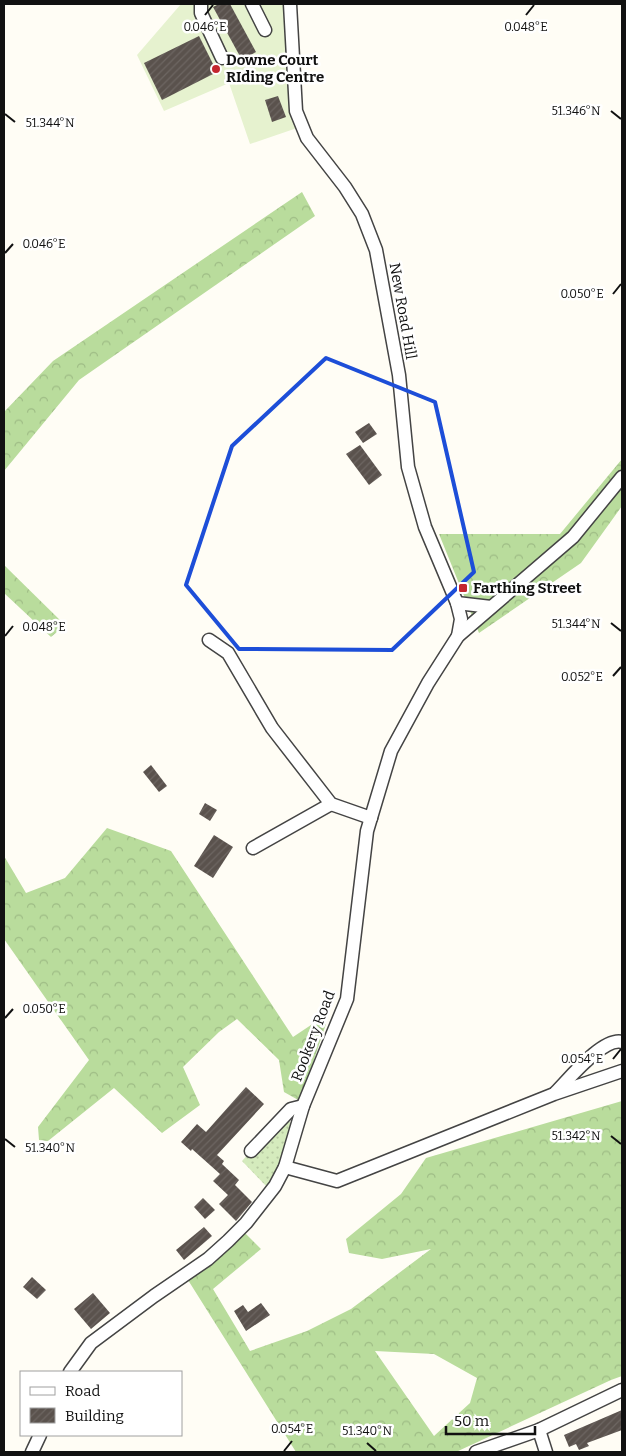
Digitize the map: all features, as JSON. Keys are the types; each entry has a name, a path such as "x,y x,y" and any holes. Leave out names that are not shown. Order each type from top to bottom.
{"street":[{"path":"201,4 201,13 222,58"},
{"path":"252,4 265,30"},
{"name":"New Road Hill","path":"290,4 296,111 307,138 345,187 362,214 376,250 398,376 408,467 425,526 458,603 461,619 458,636"},
{"path":"458,636 573,537 622,477"},
{"path":"458,603 491,607"},
{"name":"Rookery Road","path":"71,1371 91,1343 208,1259 228,1241 246,1223 276,1186 284,1167 303,1106 348,999 367,831 391,751 428,683 458,636"},
{"path":"209,640 228,652 277,735 331,804 370,818"},
{"path":"253,848 331,804"},
{"path":"554,1094 600,1048 618,1041 622,1042"},
{"path":"284,1167 337,1181 554,1094 622,1071"},
{"path":"251,1151 291,1109 303,1106"},
{"path":"476,1452 539,1430 622,1390"},
{"path":"539,1430 546,1452"},
{"path":"32,1452 40,1436"}],"highlighted area":[{"path":"326,358 435,402 474,572 392,650 239,649 186,585 232,446"}],"green space":[{"name":"Downe Court RIding Centre","path":"181,4 284,4 290,114 297,128 250,144 229,83 164,111 137,55"},
{"path":"302,192 315,216 79,380 4,471 4,412 53,361"},
{"path":"622,459 622,506 581,563 479,633 439,534 560,534"},
{"path":"4,565 65,625 51,637 4,593"},
{"path":"107,828 171,851 293,1037 317,1021 326,1024 300,1101 284,1092 279,1060 237,1019 219,1032 183,1067 200,1105 162,1133 114,1088 48,1141 39,1140 38,1127 89,1060 4,939 4,856 26,893 65,878"},
{"path":"622,1101 622,1376 456,1452 296,1452 188,1280 244,1232 261,1249 213,1289 250,1351 307,1331 351,1309 431,1249 382,1259 349,1253 346,1239 401,1194 426,1158","holes":["375,1351 434,1354 477,1378 470,1403 434,1436"]},
{"path":"290,1122 293,1126 282,1166 268,1188 242,1161 276,1124"}],"building":[{"path":"219,4 230,4 256,52 242,60 213,7"},
{"path":"199,36 217,72 162,100 144,63"},
{"path":"278,96 286,117 272,122 265,100"},
{"path":"369,423 377,434 363,443 355,432"},
{"path":"360,445 382,475 369,485 346,454"},
{"path":"151,765 167,786 159,792 143,772"},
{"path":"205,803 217,810 210,821 199,814"},
{"path":"214,835 233,847 213,878 194,866"},
{"path":"246,1087 264,1104 217,1155 224,1161 222,1164 239,1180 235,1185 252,1202 236,1221 219,1204 228,1195 213,1181 220,1174 192,1149 191,1151 181,1142 197,1124 206,1132"},
{"path":"203,1198 215,1210 205,1219 194,1207"},
{"path":"204,1227 212,1236 184,1260 176,1250"},
{"path":"32,1277 46,1290 37,1299 23,1287"},
{"path":"93,1293 110,1313 91,1329 74,1309"},
{"path":"261,1303 270,1315 246,1331 234,1311 243,1305 248,1312"},
{"path":"622,1410 622,1430 587,1443 589,1446 579,1450 576,1444 569,1447 564,1435"}],"place":[{"name":"Downe Court RIding Centre","path":"216,69"},
{"name":"Farthing Street","path":"463,588"}]}
